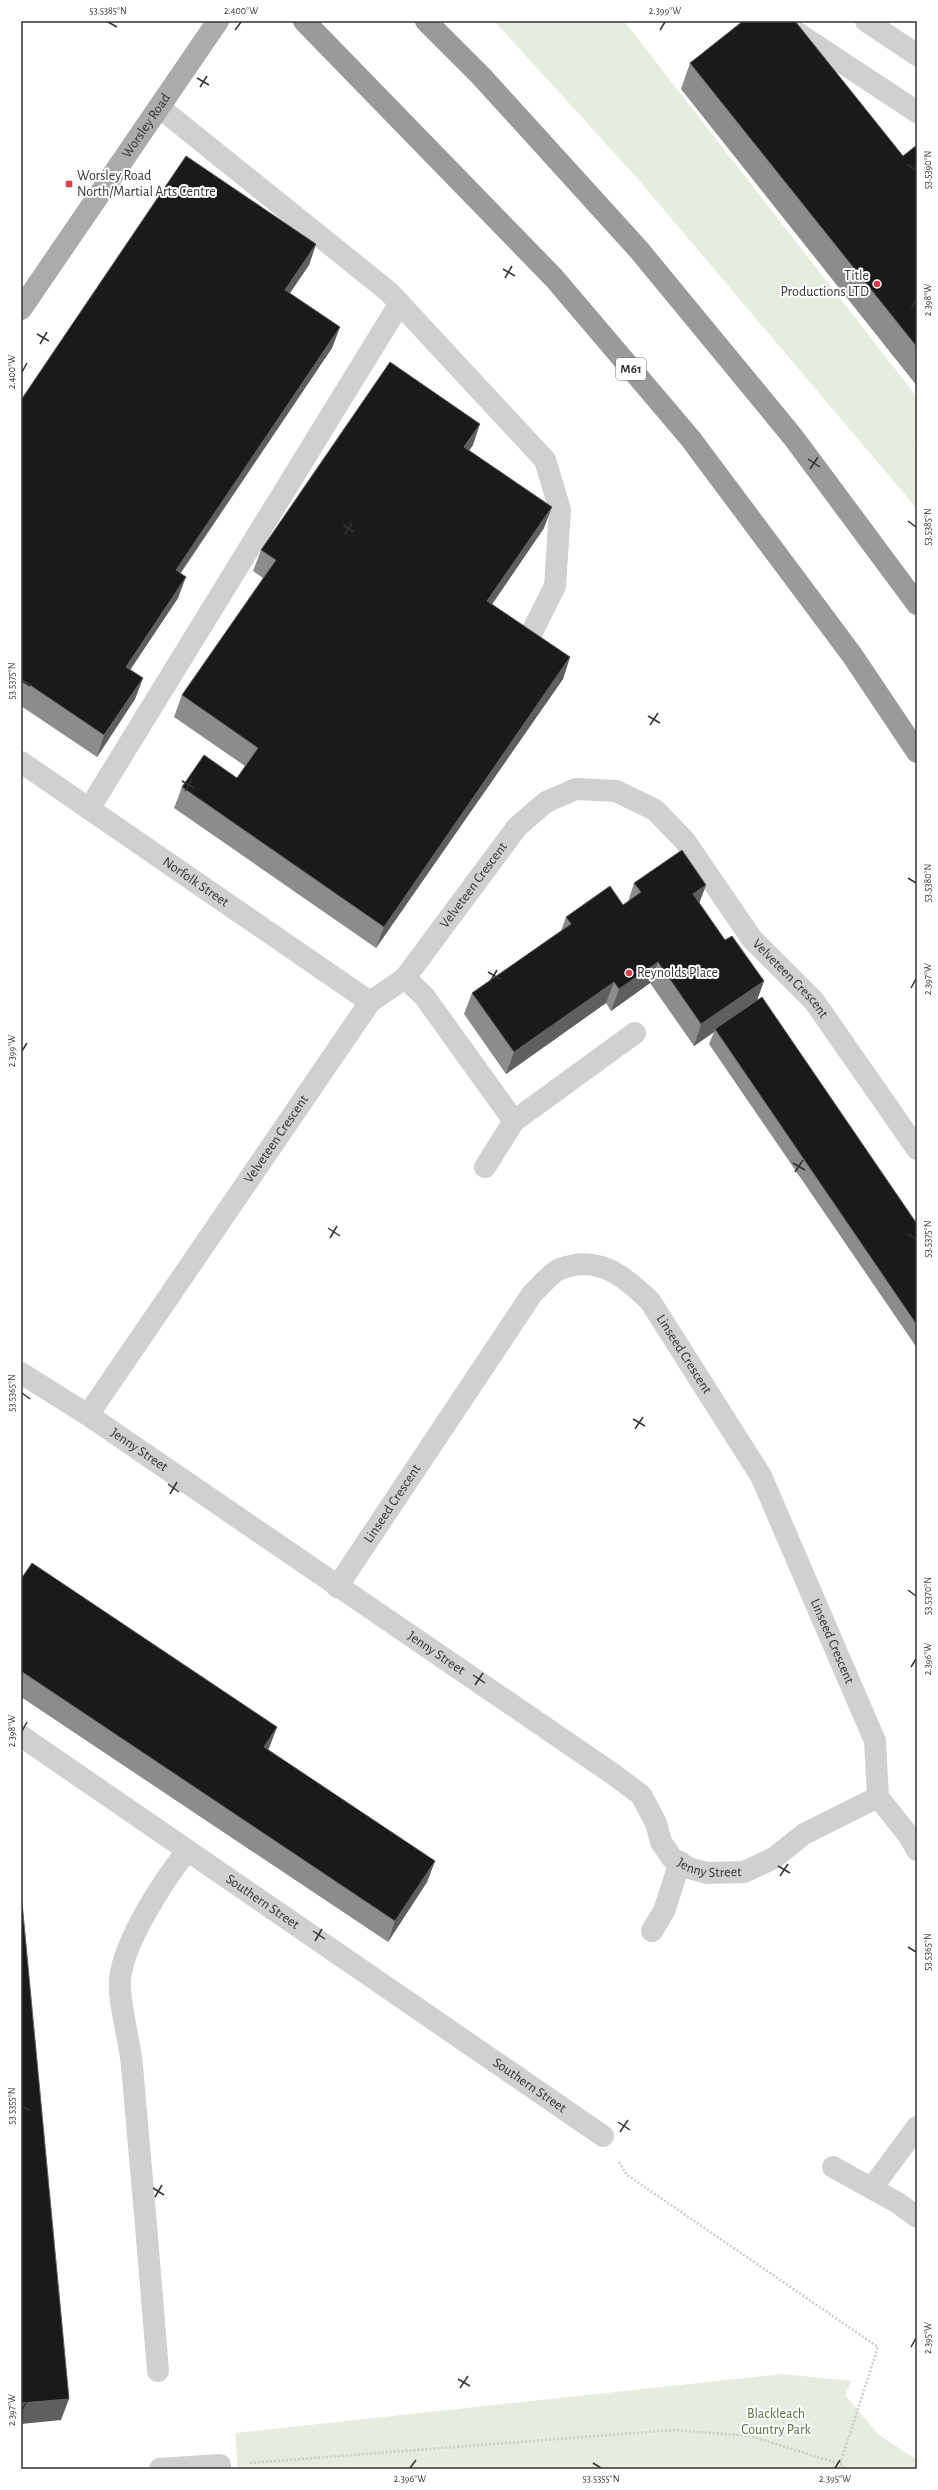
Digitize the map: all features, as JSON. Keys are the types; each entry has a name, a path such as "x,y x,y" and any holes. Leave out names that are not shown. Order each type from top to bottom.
{"highway":[{"name":"M61","path":"304,21 384,101 554,278 690,438 852,655 917,752"},
{"path":"426,21 481,76 639,250 793,437 917,604"}],"main road":[{"name":"Worsley Road","path":"21,309 218,21"}],"street":[{"path":"779,21 917,112"},
{"path":"866,21 917,55"},
{"path":"159,107 400,303 545,460 560,510 555,586 529,638"},
{"path":"89,809 400,303"},
{"name":"Norfolk Street","path":"21,762 370,1002"},
{"name":"Velveteen Crescent","path":"88,1415 370,1002 405,978 517,827 546,802 576,789 616,791 655,810 685,841 752,940 814,1001 917,1149"},
{"path":"405,978 424,996 514,1121"},
{"path":"485,1167 514,1121 635,1033"},
{"name":"Linseed Crescent","path":"337,1587 532,1294 559,1269 591,1263 627,1278 650,1301 761,1476 875,1741 878,1797"},
{"name":"Jenny Street","path":"21,1373 88,1415 641,1795 656,1823 661,1842 672,1858 680,1862 707,1873 744,1872 774,1858 804,1834 878,1797"},
{"name":"Southern Street","path":"21,1736 603,2136"},
{"path":"878,1797 909,1836 917,1850"},
{"path":"158,2371 132,2056 120,1980 125,1956 136,1934 167,1877 187,1851"},
{"path":"652,1931 664,1911 680,1862"},
{"path":"872,2188 917,2127"},
{"path":"833,2167 898,2203 917,2217"},
{"path":"160,2469 220,2465"}],"path":[{"path":"603,2136 627,2175 878,2347 840,2464"},
{"path":"220,2465 673,2430 750,2436 840,2464 846,2469"}],"green space":[{"path":"494,21 624,21 917,397 917,442 914,444 917,448 917,509 637,178"},
{"name":"Blackleach Country Park","path":"782,2374 852,2381 845,2395 879,2435 917,2460 917,2469 238,2469 235,2433"}],"building":[{"name":"Title Productions LTD","path":"743,21 795,21 903,156 917,145 917,347 690,63"},
{"path":"186,156 316,244 285,290 340,327 176,570 186,577 126,667 143,678 104,735 21,679 21,400"},
{"path":"390,362 480,424 464,447 552,507 487,601 570,657 384,927 182,787 204,755 237,778 258,748 182,695 276,560 261,550"},
{"name":"Reynolds Place","path":"682,850 706,885 693,894 725,940 732,936 764,981 701,1024 658,962 619,989 614,982 514,1052 472,993 571,924 566,917 610,886 623,905 641,892 634,883"},
{"path":"762,997 917,1224 917,1325 715,1029"},
{"path":"32,1563 277,1727 264,1747 435,1861 395,1921 21,1671 21,1579"},
{"path":"21,1892 69,2399 21,2403"}],"place":[{"name":"Worsley Road North/Martial Arts Centre","path":"69,184"},
{"name":"Title Productions LTD","path":"877,284"},
{"name":"Reynolds Place","path":"629,973"}]}
